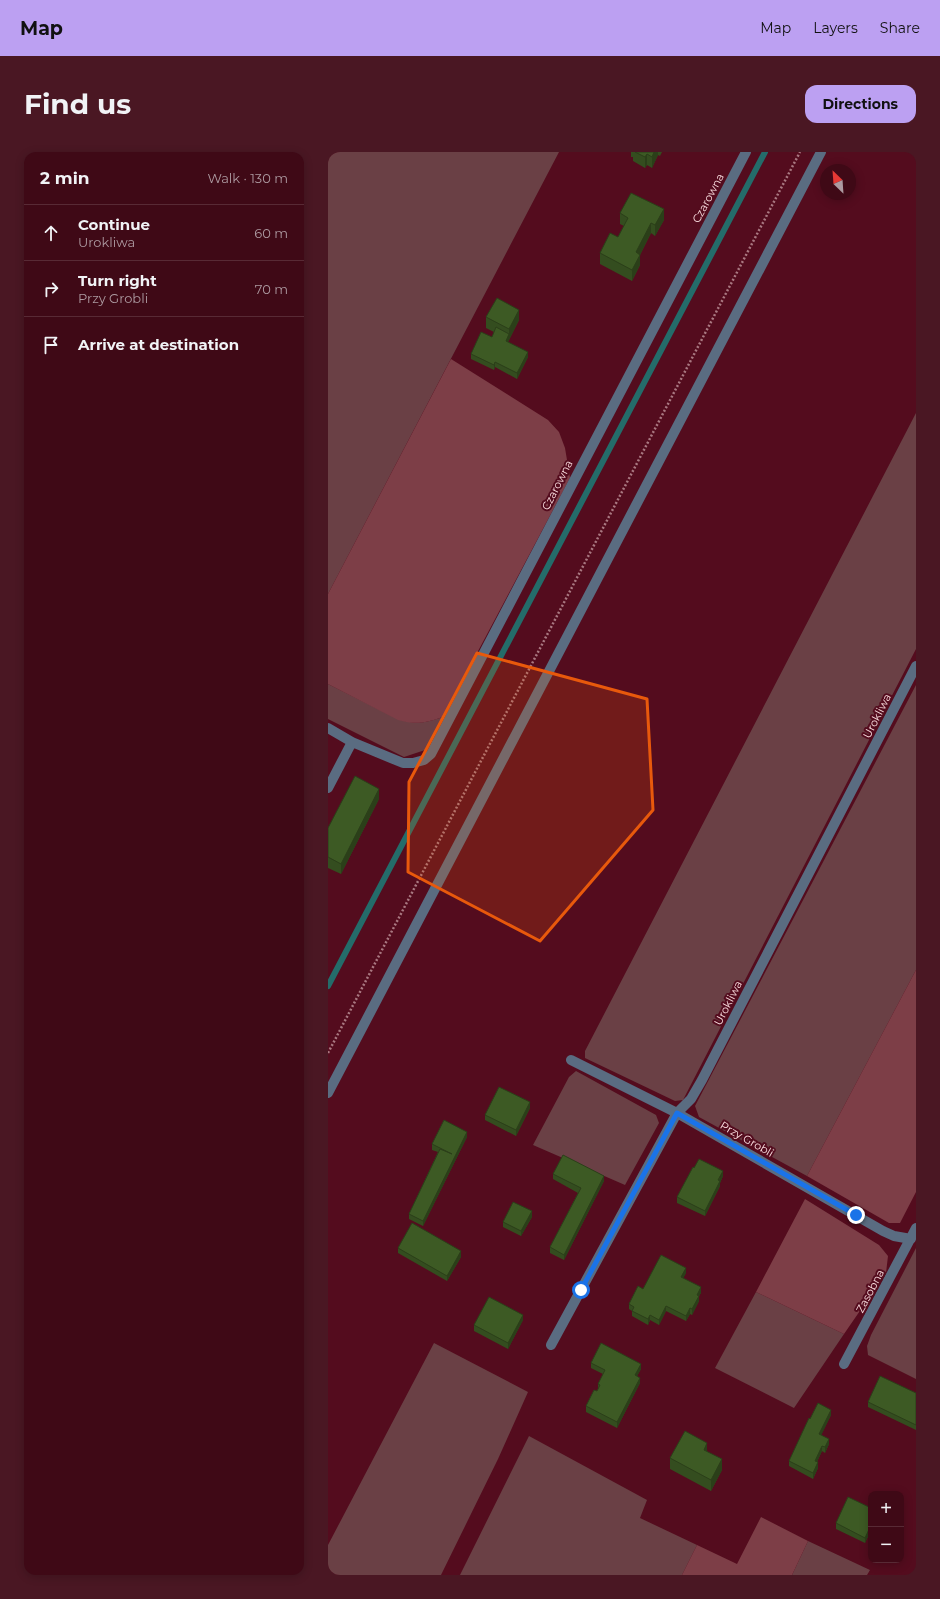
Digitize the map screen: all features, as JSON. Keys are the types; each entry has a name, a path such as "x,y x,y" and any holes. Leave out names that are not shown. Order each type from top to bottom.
{"street":[{"name":"Czarowna","path":"328,728 352,742 403,763 413,763 424,760 430,754 746,152"},
{"path":"328,1093 821,152"},
{"name":"Urokliwa","path":"551,1345 677,1113 691,1099 702,1080 916,666"},
{"path":"328,788 352,742"},
{"name":"Przy Grobli","path":"571,1060 677,1113 883,1231 894,1236 911,1239"},
{"name":"Zasobna","path":"844,1364 916,1228"}],"path":[{"path":"328,1053 800,152"}],"highlighted area":[{"path":"477,653 647,699 653,810 540,941 408,872 409,782"}],"shaded area":[{"path":"328,152 559,152 328,594"},
{"path":"451,359 548,420 559,432 565,448 570,478 443,717 426,722 415,723 398,720 328,684 328,594"},
{"path":"916,413 916,649 683,1100 675,1101 585,1058 585,1051"},
{"path":"328,684 404,721 431,721 443,717 425,750 404,757 328,719"},
{"path":"916,685 916,970 807,1176 699,1117 695,1106"},
{"path":"916,970 916,1192 900,1223 889,1223 807,1176"},
{"path":"576,1071 656,1115 659,1123 625,1185 533,1145 569,1077"},
{"path":"805,1199 879,1245 888,1256 886,1273 844,1334 756,1292"},
{"path":"916,1248 916,1379 868,1355 867,1346 871,1335"},
{"path":"756,1292 844,1334 794,1408 715,1368"},
{"path":"434,1343 528,1392 498,1459 441,1575 328,1575 328,1545"},
{"path":"529,1436 647,1500 640,1518 697,1545 682,1575 460,1575"},
{"path":"761,1517 808,1541 792,1575 682,1575 697,1545 737,1564"},
{"path":"808,1541 870,1570 867,1575 792,1575"}],"building":[{"path":"635,152 654,152 652,157 647,154 645,157"},
{"path":"631,193 664,209 655,225 651,223 636,252 640,255 632,270 600,253 610,233 618,237 628,218 620,213"},
{"path":"497,298 519,310 509,329 486,317"},
{"path":"496,327 509,334 506,341 528,352 517,373 495,362 494,365 471,354 481,332 492,337"},
{"path":"355,776 379,789 341,864 328,857 328,828"},
{"path":"499,1087 530,1102 516,1130 485,1115"},
{"path":"444,1120 467,1132 423,1221 409,1214 440,1149 452,1154 432,1144"},
{"path":"563,1155 604,1176 564,1255 550,1247 581,1188 553,1174"},
{"path":"699,1159 723,1171 718,1180 720,1181 705,1211 677,1197"},
{"path":"513,1202 532,1211 521,1231 503,1222"},
{"path":"412,1223 461,1251 447,1276 398,1248"},
{"path":"661,1255 686,1268 681,1277 701,1287 697,1295 699,1296 692,1309 690,1308 686,1316 666,1306 659,1320 650,1315 648,1319 632,1311 634,1307 629,1304 638,1286 643,1289"},
{"path":"489,1297 523,1315 508,1343 474,1325"},
{"path":"601,1343 641,1364 635,1375 640,1378 617,1422 586,1406 594,1390 597,1391 600,1385 598,1384 605,1370 591,1363"},
{"path":"880,1376 916,1393 916,1425 868,1402"},
{"path":"818,1403 831,1410 819,1434 829,1439 825,1447 822,1446 815,1461 818,1462 813,1473 789,1461 809,1418 810,1419"},
{"path":"685,1431 707,1443 704,1450 722,1459 711,1480 670,1458"},
{"path":"848,1497 868,1507 868,1532 865,1538 836,1523"}],"waterway":[{"path":"328,986 765,152"}],"route":[{"path":"581,1290 677,1113 856,1215"}]}
